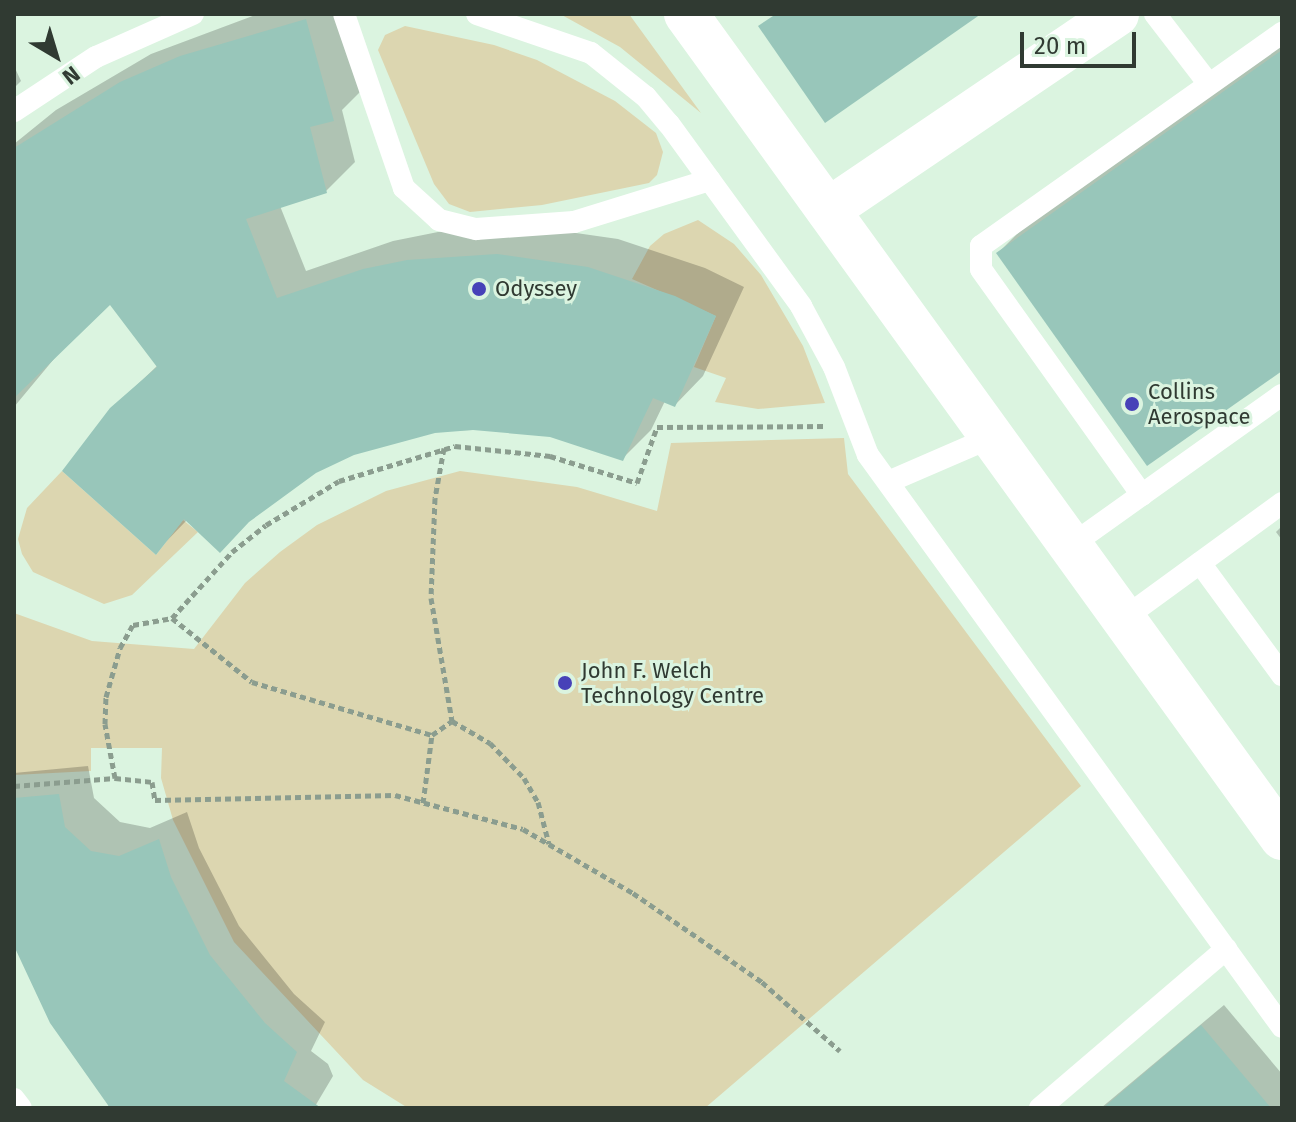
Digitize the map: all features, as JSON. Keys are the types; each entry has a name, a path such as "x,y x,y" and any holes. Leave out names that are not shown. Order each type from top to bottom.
{"street":[{"path":"686,14 1282,838"},
{"path":"828,210 1117,14"}],"lane":[{"path":"14,111 96,57 193,14"},
{"path":"344,14 404,188 439,220 476,229 574,222 710,180"},
{"path":"477,14 561,39 620,73 654,106 801,306 858,426 868,455 1282,1027"},
{"path":"1155,14 1209,84"},
{"path":"1142,495 981,269 981,246 1282,33"},
{"path":"1070,546 1282,395"},
{"path":"888,482 992,437"},
{"path":"1123,619 1282,503"},
{"path":"1200,563 1282,675"},
{"path":"1040,1108 1226,949"},
{"path":"14,1099 21,1108"}],"path":[{"path":"115,778 105,724 111,672 133,625 172,618 232,552 304,500 377,466 444,448 550,456 637,483 657,427 858,426"},
{"path":"444,448 435,498 431,598 452,721"},
{"path":"172,618 252,682 432,735"},
{"path":"423,803 432,735 452,721"},
{"path":"452,721 490,743 524,778 538,802 549,844"},
{"path":"14,786 115,778 152,782 155,800 395,795 523,829 633,893 762,982 840,1051"}],"shaded area":[{"path":"560,14 629,14 701,113 620,47"},
{"path":"405,26 494,45 537,60 615,101 656,133 663,152 657,175 649,183 542,205 470,212 449,204 434,184 378,50 385,35"},
{"path":"698,220 734,244 761,275 803,346 825,403 758,409 715,402 726,378 694,367 716,316 632,279 650,246 664,234"},
{"path":"844,438 848,474 1081,786 705,1108 408,1108 363,1080 234,942 173,820 161,778 162,748 91,748 91,771 14,775 14,613 92,641 194,649 245,583 280,552 317,525 386,491 460,471 577,487 657,511 671,443"},
{"path":"62,471 156,555 183,520 198,532 132,595 104,604 33,572 22,554 18,539 27,508"}],"building":[{"path":"776,14 981,14 825,123 758,26"},
{"name":"Odyssey","path":"306,19 334,121 310,127 327,193 246,219 277,298 363,269 407,260 497,254 588,267 675,296 716,316 675,407 653,398 623,461 550,437 473,430 435,433 354,455 316,473 249,522 220,553 184,519 156,555 62,471 110,408 157,367 110,305 14,398 14,148 120,82 180,56"},
{"path":"1282,50 1282,371 1147,466 996,253"},
{"path":"59,794 65,827 91,851 119,856 159,839 171,877 210,955 265,1023 297,1052 284,1081 321,1108 110,1108 50,1023 14,946 14,798"},
{"path":"1201,1025 1271,1108 1103,1108"}],"place":[{"name":"Odyssey","path":"479,289"},
{"name":"Collins Aerospace","path":"1132,404"},
{"name":"John F. Welch Technology Centre","path":"565,683"}]}
